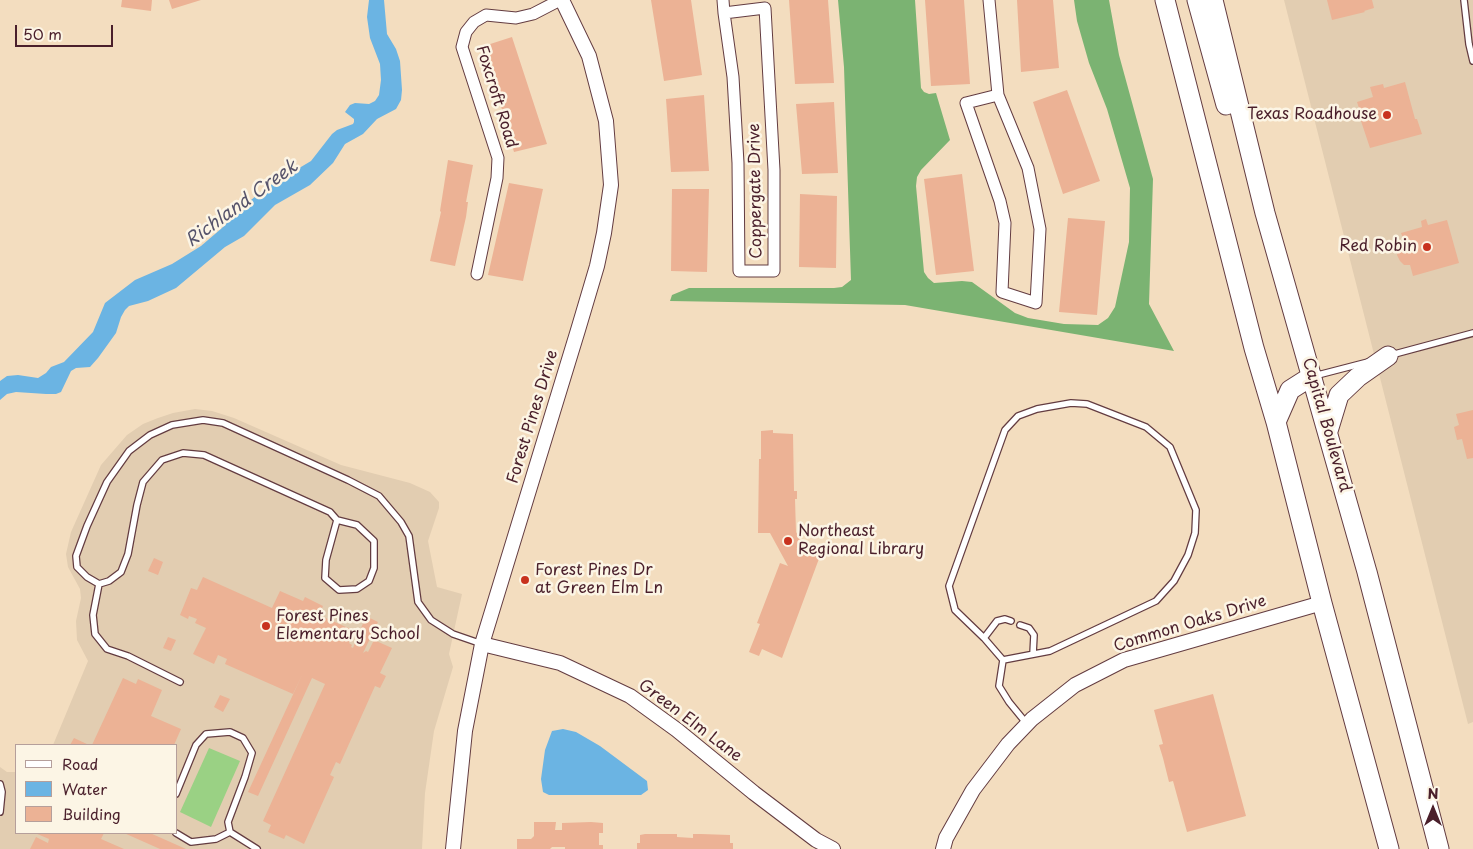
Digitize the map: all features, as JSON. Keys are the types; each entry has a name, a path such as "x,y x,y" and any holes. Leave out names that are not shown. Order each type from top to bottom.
{"highway":[{"path":"1165,0 1254,348 1276,422 1322,603 1389,849"},
{"path":"1197,0 1234,133 1255,169"},
{"name":"Capital Boulevard","path":"1213,0 1265,214 1367,572 1439,849"},
{"path":"1328,431 1339,395 1358,377 1388,356"},
{"path":"1276,422 1290,390 1312,376"}],"street":[{"name":"Foxcroft Road","path":"477,274 497,178 498,158 462,47 466,32 474,22 486,15 516,18 533,14 561,0"},
{"name":"Forest Pines Drive","path":"453,849 465,731 482,644 597,266 611,185 606,121 599,88 584,42 561,0"},
{"name":"Coppergate Drive","path":"722,0 724,13 734,77 738,163 739,271 774,272 774,154 765,8 724,13"},
{"path":"989,0 998,95 1028,168 1040,229 1036,303 1002,292 1005,223 1000,201 966,103 998,95"},
{"name":"Common Oaks Drive","path":"943,849 946,838 973,790 1008,744 1027,724 1075,685 1124,660 1322,603"},
{"name":"Green Elm Lane","path":"482,644 560,663 630,696 677,730 754,793 816,840 833,849"}],"lane":[{"path":"1464,0 1468,44 1473,61"},
{"path":"1312,376 1473,333"},
{"path":"1003,660 1050,651 1156,601 1174,581 1188,555 1195,533 1196,510 1170,447 1146,427 1087,404 1070,403 1037,409 1018,416 1005,430 949,586 954,610 984,638 1003,660 1000,686 1009,702 1027,724"},
{"path":"337,520 326,560 325,578 339,590 357,589 370,581 374,568 374,541 357,525 337,520 330,512 204,455 182,453 162,460 143,482 128,554 121,572 109,581 99,584 87,577 77,567 76,556 87,526 107,482 129,451 150,435 172,425 203,420 223,424 348,480 379,496 401,522 409,536 418,602 431,620 452,634 482,644"},
{"path":"99,584 93,615 95,634 107,649 128,656 180,682"},
{"path":"984,638 997,621 1005,619 1011,621"},
{"path":"1020,625 1029,628 1034,635 1033,654"},
{"path":"178,789 196,744 206,734 230,732 243,738 252,753 228,822 230,832 257,849"},
{"path":"0,784 2,792 0,812"},
{"path":"178,834 191,842 216,839 230,832"}],"shaded area":[{"path":"1284,0 1473,0 1473,722 1468,724"},
{"name":"Forest Pines Elementary School","path":"195,409 212,411 234,418 341,465 410,483 430,492 439,502 439,508 428,541 437,587 462,594 449,654 453,667 434,731 425,793 422,849 0,849 0,767 7,772 15,772 15,834 178,834 178,744 53,744 88,661 77,640 76,621 81,598 80,589 68,567 66,554 71,532 101,465 127,435 143,424 173,413"}],"green space":[{"path":"838,0 915,0 921,88 929,94 936,93 950,140 921,170 917,177 916,186 924,272 928,278 934,283 972,282 1015,313 1028,318 1064,324 1098,325 1108,318 1115,307 1129,242 1130,188 1107,109 1089,63 1077,21 1074,0 1109,0 1119,55 1153,179 1149,304 1174,351 905,305 670,301 672,295 689,288 834,288 842,287 851,280 844,67"},
{"path":"209,748 240,761 211,827 180,812"}],"water":[{"path":"369,0 384,0 387,34 396,49 400,61 402,90 401,100 396,109 377,119 363,134 345,144 333,163 310,185 275,205 244,236 225,247 176,288 148,301 129,306 121,317 116,333 98,358 90,367 76,368 71,371 61,392 46,394 16,392 7,394 0,400 0,381 7,376 18,375 38,378 51,367 64,362 93,332 105,303 135,280 172,264 201,246 264,189 311,161 332,134 353,124 354,119 345,112 350,105 355,103 369,104 375,101 379,95 381,80 380,64 370,38 367,17"},
{"path":"563,729 576,732 600,746 647,781 648,790 641,795 549,795 543,792 541,779 545,750 552,731"}],"building":[{"path":"122,0 152,0 151,11 121,7"},
{"path":"169,0 201,0 172,9"},
{"path":"651,0 691,0 702,75 664,81"},
{"path":"789,0 828,0 834,83 795,84"},
{"path":"925,0 964,0 970,84 931,86"},
{"path":"1017,0 1053,0 1059,68 1021,72"},
{"path":"1327,0 1372,0 1374,8 1332,20"},
{"path":"512,37 547,144 514,152 484,46"},
{"name":"Texas Roadhouse","path":"1405,82 1415,119 1417,119 1422,134 1370,148 1358,112 1360,111 1357,102 1373,97 1370,87 1383,84 1384,88"},
{"path":"1067,90 1100,181 1063,194 1033,102"},
{"path":"704,95 709,171 671,172 666,99"},
{"path":"834,102 838,173 802,174 796,104"},
{"path":"448,160 473,165 466,202 468,202 466,217 455,266 430,261 441,212"},
{"path":"962,174 974,271 936,275 924,179"},
{"path":"509,183 543,189 523,281 488,275"},
{"path":"672,189 709,189 707,272 671,271"},
{"path":"800,194 837,196 836,268 799,267"},
{"path":"1068,218 1105,221 1097,315 1059,312"},
{"name":"Red Robin","path":"1426,219 1428,225 1447,220 1459,263 1413,276 1410,265 1404,265 1397,255 1398,249 1402,244 1405,244 1401,233 1422,227 1421,221"},
{"path":"1473,410 1473,458 1467,459 1462,439 1457,440 1454,427 1459,425 1456,414"},
{"name":"Northeast Regional Library","path":"773,430 773,433 793,434 794,491 797,491 797,499 795,499 796,532 805,549 820,556 782,658 762,649 759,656 749,652 760,624 757,623 780,563 788,566 770,533 758,533 761,431"},
{"path":"154,558 163,562 158,575 148,571"},
{"path":"203,577 272,608 280,591 303,601 305,597 323,606 319,615 355,631 349,643 353,648 366,616 378,622 363,653 368,652 374,640 392,648 380,673 386,676 380,688 375,686 340,764 336,762 330,775 334,777 304,844 286,835 284,839 268,832 271,825 263,821 325,684 312,678 258,796 248,792 303,673 293,694 225,664 227,659 218,655 214,664 193,654 206,628 195,623 197,619 189,616 188,619 180,615 191,588 197,590"},
{"path":"168,637 176,640 171,651 163,648"},
{"path":"123,678 136,684 138,679 162,690 151,716 181,729 174,744 92,744"},
{"path":"1213,694 1246,816 1187,832 1173,781 1169,782 1159,745 1163,744 1154,710"},
{"path":"220,695 230,699 223,712 214,707"},
{"path":"74,738 87,744 71,744"},
{"path":"534,822 556,822 555,830 562,830 562,823 603,823 603,833 599,833 599,845 603,845 603,849 552,847 550,849 517,849 517,839 531,839 534,836"},
{"path":"37,834 104,834 101,839 124,849 30,849 36,837 48,843 49,839"},
{"path":"126,834 152,834 186,849 160,849"},
{"path":"677,834 677,837 693,838 693,834 730,835 730,843 733,843 733,849 637,849 637,843 640,843 640,835"}],"place":[{"name":"Texas Roadhouse","path":"1387,115"},
{"name":"Red Robin","path":"1427,247"},
{"name":"Northeast Regional Library","path":"788,541"},
{"name":"Forest Pines Dr at Green Elm Ln","path":"525,580"},
{"name":"Forest Pines Elementary School","path":"266,626"}],"water label":[{"name":"Richland Creek","path":"242,204"}]}
